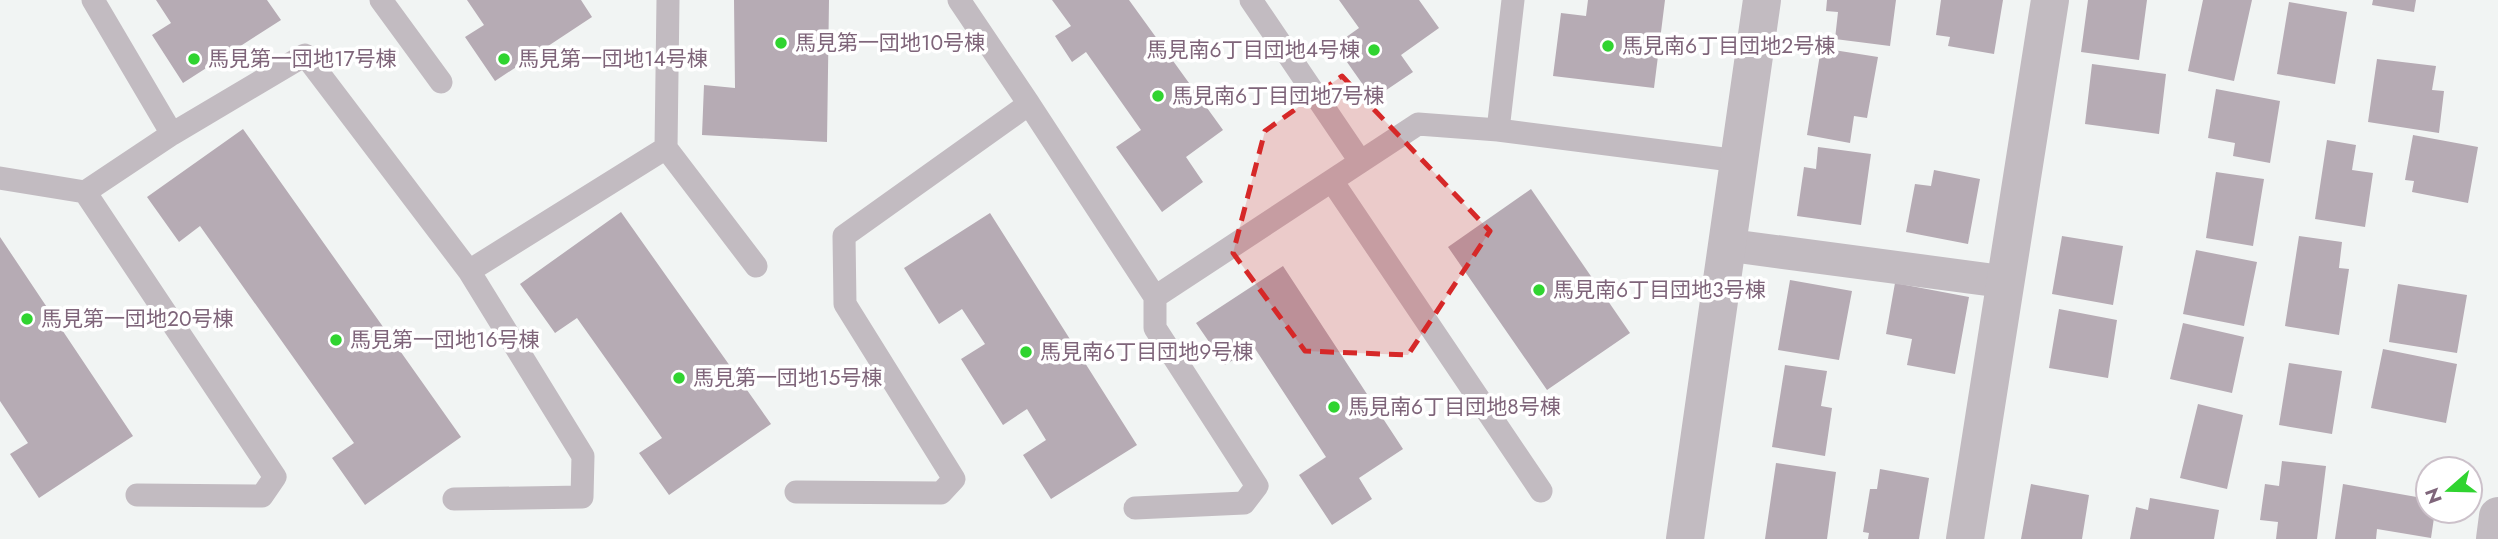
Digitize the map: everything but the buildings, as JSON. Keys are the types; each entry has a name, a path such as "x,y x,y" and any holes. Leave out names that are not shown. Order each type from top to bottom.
{"street":[{"path":"1685,539 1762,0"},
{"path":"1965,539 2050,0"},
{"path":"1727,245 2006,282"},
{"path":"2495,539 2498,516"}],"lane":[{"path":"93,0 172,134"},
{"path":"381,0 441,82"},
{"path":"668,0 666,148 756,266"},
{"path":"959,0 1155,297 1154,328 1257,486 1244,503 1136,508"},
{"path":"1251,0 1360,162"},
{"path":"1498,130 1513,0"},
{"path":"0,178 85,192 172,134 305,55 469,271 583,456 582,497 454,499"},
{"path":"796,492 941,493 954,479 845,304 844,236 1030,104"},
{"path":"1155,297 1418,124 1498,130 1739,161"},
{"path":"469,271 666,148"},
{"path":"1332,181 1541,491"},
{"path":"85,192 275,477 262,496 137,495"}],"highlighted area":[{"path":"1342,76 1490,231 1408,355 1305,351 1233,253 1265,131"}],"place":[{"name":"馬見第一団地10号棟","path":"781,43"},
{"name":"馬見南６丁目団地2号棟","path":"1608,46"},
{"name":"馬見南６丁目団地4号棟","path":"1374,50"},
{"name":"馬見第一団地17号棟","path":"194,59"},
{"name":"馬見第一団地14号棟","path":"504,59"},
{"name":"馬見南６丁目団地7号棟","path":"1158,96"},
{"name":"馬見南６丁目団地3号棟","path":"1539,290"},
{"name":"馬見第一団地20号棟","path":"27,319"},
{"name":"馬見第一団地16号棟","path":"336,340"},
{"name":"馬見南６丁目団地9号棟","path":"1026,352"},
{"name":"馬見第一団地15号棟","path":"679,378"},
{"name":"馬見南６丁目団地8号棟","path":"1334,407"}]}
